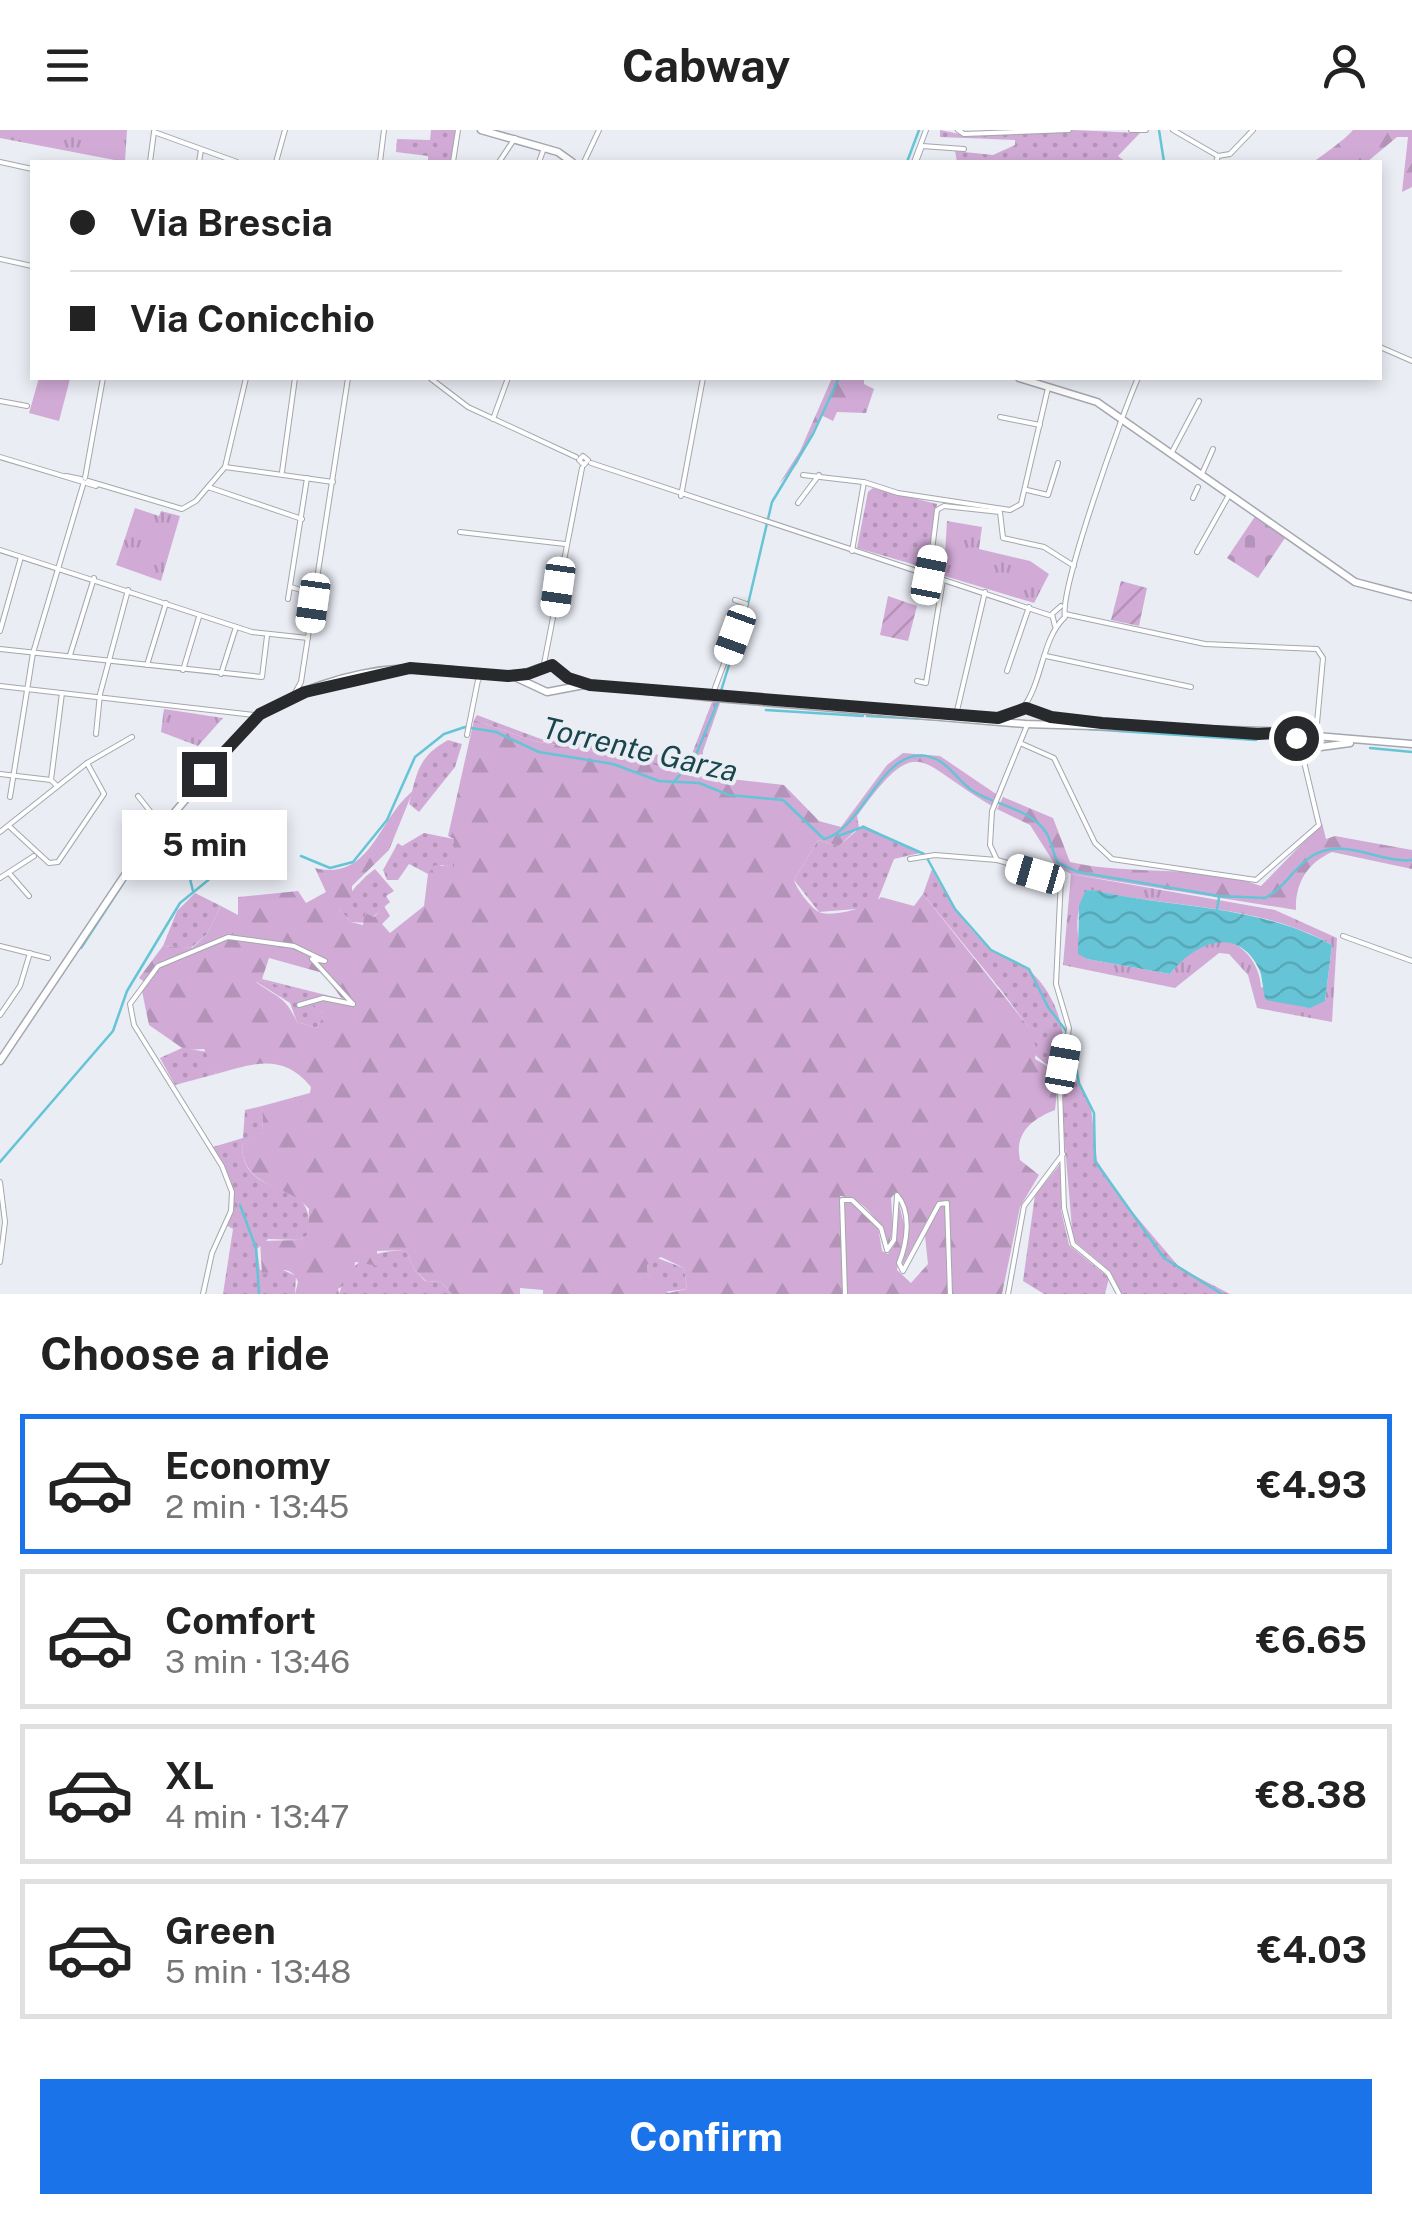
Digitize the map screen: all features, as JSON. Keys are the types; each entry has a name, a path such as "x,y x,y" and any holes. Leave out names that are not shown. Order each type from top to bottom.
{"main road":[{"path":"481,130 501,131 568,160"},
{"path":"1025,380 1106,408 1355,582 1412,597"},
{"path":"0,1061 161,826 255,716 292,696 410,668 508,676 537,672 544,665 556,666 562,673 590,685"},
{"path":"537,672 537,686"},
{"path":"560,688 562,673"},
{"path":"508,676 546,692 590,685 998,718 1025,724 1102,723 1258,734 1304,730 1361,741 1412,744"},
{"path":"998,718 1021,710 1102,723"},
{"path":"1021,710 1025,724"},
{"path":"1025,724 1032,711"},
{"path":"1304,730 1305,748"},
{"path":"1258,734 1305,748 1361,741"},
{"path":"1305,748 1316,735"}],"street":[{"path":"277,160 285,130"},
{"path":"380,160 384,130"},
{"path":"453,160 458,130"},
{"path":"585,160 599,130"},
{"path":"916,160 926,130"},
{"path":"958,130 964,134 1069,130"},
{"path":"1130,130 1146,130"},
{"path":"1173,130 1217,159 1230,154 1253,130"},
{"path":"150,160 154,131 230,160"},
{"path":"500,160 515,138"},
{"path":"916,160 922,146 964,149"},
{"path":"540,160 544,147"},
{"path":"200,160 202,150"},
{"path":"0,162 30,169"},
{"path":"0,259 30,266"},
{"path":"1382,347 1412,361"},
{"path":"10,797 33,653 84,482 103,380"},
{"path":"0,457 182,509 225,466 246,380"},
{"path":"282,474 295,380"},
{"path":"292,696 301,682 348,380"},
{"path":"433,380 468,408 583,462 1029,607 1205,644 1320,652 1320,718 1316,735"},
{"path":"493,419 507,380"},
{"path":"681,496 702,380"},
{"path":"1021,710 1046,656 1121,418 1137,380"},
{"path":"803,475 864,482 898,493 1010,510 1021,504 1048,387"},
{"path":"1171,454 1199,400"},
{"path":"0,401 27,406"},
{"path":"1000,417 1040,425"},
{"path":"1201,476 1213,449"},
{"path":"544,665 583,462"},
{"path":"1024,489 1048,495 1058,463"},
{"path":"225,466 333,482"},
{"path":"798,504 818,475"},
{"path":"288,600 307,478"},
{"path":"852,551 864,482"},
{"path":"208,487 302,519"},
{"path":"1193,498 1198,487"},
{"path":"1197,552 1232,494"},
{"path":"929,575 941,507 1000,512 1003,538 1044,547 1074,566"},
{"path":"460,532 565,544"},
{"path":"0,550 267,636 308,638"},
{"path":"0,631 22,556"},
{"path":"69,657 94,578"},
{"path":"917,681 926,683 946,581"},
{"path":"291,587 314,594"},
{"path":"96,734 108,660 128,590"},
{"path":"0,591 10,594"},
{"path":"956,715 984,592"},
{"path":"716,698 746,604 735,600"},
{"path":"147,666 166,603"},
{"path":"1007,671 1029,607"},
{"path":"183,670 200,615"},
{"path":"221,674 236,626"},
{"path":"0,649 262,677 267,636"},
{"path":"550,646 556,666"},
{"path":"1046,656 1191,686"},
{"path":"468,735 478,676"},
{"path":"301,682 305,692"},
{"path":"0,686 255,716"},
{"path":"51,780 62,693"},
{"path":"1028,701 1032,711"},
{"path":"1304,730 1320,718"},
{"path":"996,860 990,845 994,806 1025,724"},
{"path":"0,832 87,763 132,737"},
{"path":"1019,743 1054,758 1092,838 1112,859 1256,880 1299,838 1318,827 1305,748"},
{"path":"10,826 35,854 49,863 58,862 104,794 87,763"},
{"path":"0,774 51,780 57,786"},
{"path":"138,796 161,826"},
{"path":"0,878 35,854"},
{"path":"910,859 935,855 996,860 1061,878 1056,984 1069,1028 1060,1090 1069,1234 1073,1244 1108,1273 1118,1294"},
{"path":"142,859 154,870"},
{"path":"8,873 29,896"},
{"path":"203,1294 217,1239 232,1211 232,1192 222,1166 134,1025 128,1008 151,972 169,958 238,936 307,950 325,961 312,959 353,1004 322,998 299,1005"},
{"path":"1344,936 1412,960"},
{"path":"0,947 48,958"},
{"path":"0,1016 3,1005 20,986 30,953"},
{"path":"1008,1294 1024,1206 1063,1154"},
{"path":"0,1182 5,1222 0,1262"},
{"path":"845,1294 842,1200 852,1200 874,1220 887,1250 894,1240 897,1196 904,1205 904,1250 899,1262 904,1271 939,1204 947,1204 945,1256 950,1294"}],"green space":[{"path":"0,130 127,130 125,160 0,138"},
{"path":"431,130 456,130 451,160 428,160 428,156 396,152 397,139 430,140"},
{"path":"940,130 964,135 1073,130 1140,133 1118,156 1123,160 957,160 955,151 993,155 1015,145 1015,140 940,137"},
{"path":"1353,130 1412,130 1412,187 1402,192 1408,137 1397,137 1369,160 1316,160"},
{"path":"38,380 70,380 59,421 29,413"},
{"path":"831,380 864,380 874,389 866,413 837,412 833,421 821,415 797,464 779,484 800,451"},
{"path":"873,488 937,504 926,568 857,548 868,492"},
{"path":"135,508 159,516 161,511 180,516 161,581 116,565"},
{"path":"1256,515 1287,535 1258,578 1227,558"},
{"path":"947,521 982,527 979,549 1030,561 1049,574 1034,603 935,573 936,553 945,554"},
{"path":"1121,581 1147,588 1139,626 1111,620"},
{"path":"888,596 917,606 908,641 880,635"},
{"path":"712,702 720,703 703,751 702,773 678,773 636,759 534,741 474,720 477,715 541,739 690,759"},
{"path":"164,709 223,718 198,746 161,732"},
{"path":"474,720 534,741 636,759 678,773 784,785 819,821 841,827 887,765 903,753 940,756 999,796 992,806 933,767 908,763 878,789 857,816 859,827 839,846 818,840 794,880 819,912 832,914 851,911 881,897 914,906 923,894 1027,1025 1036,1047 1035,1059 1059,1073 1055,1110 1032,1123 1020,1142 1020,1160 1039,1175 1020,1207 1002,1294 952,1294 946,1200 936,1205 902,1266 908,1217 896,1192 891,1198 893,1228 888,1248 872,1214 858,1202 840,1196 843,1294 543,1294 543,1290 520,1288 520,1294 452,1294 441,1282 426,1281 414,1269 406,1250 377,1251 378,1266 355,1262 354,1278 338,1289 339,1294 295,1294 298,1282 291,1272 262,1274 260,1241 300,1240 308,1235 309,1209 300,1200 258,1178 244,1160 242,1146 251,1135 263,1132 262,1106 310,1093 311,1087 279,1065 256,1064 216,1074 204,1049 185,1050 149,1025 142,991 146,983 139,978 163,946 192,948 207,934 221,906 238,915 238,897 298,891 306,903 326,892 315,868 334,870 361,857 413,791 389,850 352,886 352,897 339,909 351,922 363,925 365,913 374,917 384,906 390,916 382,924 390,933 424,906 428,874 435,865 454,867 454,839 448,836","holes":["269,958 323,973 342,999 262,979","256,982 318,996 307,999 324,1014 317,1028 297,1022 285,1002","661,1257 684,1268 687,1289 668,1293 648,1274 647,1265"]},
{"path":"448,740 462,744 455,767 419,812 409,804 417,774 430,753"},
{"path":"1003,797 1053,818 1070,862 1215,875 1261,886 1322,823 1326,839 1335,836 1412,850 1412,869 1332,852 1304,875 1296,910 1071,874 1056,866 1030,825 997,809"},
{"path":"863,825 920,853 894,859 877,902 869,908 819,912 794,880 818,840 839,846"},
{"path":"424,833 454,839 454,868 441,865 428,874 409,864 398,880 387,880 383,870 398,843 402,846"},
{"path":"375,869 394,891 386,896 390,902 366,923 351,922 339,909"},
{"path":"932,869 956,910 978,937 1031,972 1049,995 1061,1023 1061,1065 1051,1068 1035,1055 1027,1025 923,894"},
{"path":"1071,874 1275,910 1337,938 1332,1022 1257,1008 1248,975 1229,954 1219,953 1175,988 1063,965","holes":["1085,892 1275,921 1332,945 1325,1001 1261,987 1251,959 1228,941 1201,944 1170,974 1087,959 1077,926"]},
{"path":"195,893 221,906 207,934 191,948 163,946 177,911"},
{"path":"255,981 322,996 308,999 324,1014 317,1028 297,1022 290,1003"},
{"path":"182,1048 208,1052 216,1074 175,1085 160,1058"},
{"path":"1070,1068 1091,1107 1097,1161 1124,1202 1180,1268 1230,1294 1121,1294 1103,1265 1073,1240 1061,1099"},
{"path":"262,1106 263,1132 251,1136 242,1146 246,1164 254,1175 302,1202 308,1215 308,1235 300,1240 268,1239 257,1249 260,1270 279,1268 296,1276 295,1294 223,1294 233,1229 226,1225 233,1194 229,1176 213,1147 243,1138 245,1110"},
{"path":"1061,1163 1061,1210 1069,1245 1109,1278 1105,1294 1044,1294 1023,1281 1035,1195"},
{"path":"898,1200 905,1228 897,1270 911,1283 928,1264 925,1236 940,1205 945,1206 948,1294 846,1294 844,1203 849,1201 878,1227 882,1251 888,1254 895,1244"},
{"path":"406,1250 414,1269 425,1281 441,1282 452,1294 339,1294 356,1265 372,1255"},
{"path":"657,1258 684,1268 687,1289 664,1292 648,1274 647,1265"}],"water":[{"path":"1085,891 1245,915 1304,932 1332,945 1325,1001 1310,1008 1266,1000 1260,972 1250,955 1227,942 1202,947 1170,974 1087,959 1078,954 1079,906"}],"waterway":[{"path":"908,160 919,130"},
{"path":"1159,130 1164,160"},
{"path":"673,783 695,757 717,704 749,600 772,502 813,434 838,380"},
{"path":"766,710 863,716"},
{"path":"867,716 945,720"},
{"name":"Torrente Garza","path":"301,856 330,868 353,862 387,820 415,757 444,734 465,727 496,732 539,752 613,764 659,781 699,783 729,795 783,800 824,839 851,819 889,771 903,760 920,755 938,760 973,791 1032,818 1047,834 1058,863 1078,872 1219,896 1265,898 1312,856 1324,851 1350,850 1412,860"},
{"path":"1088,729 1256,740"},
{"path":"1370,748 1412,752"},
{"path":"838,836 863,827 924,854"},
{"path":"163,831 185,859 193,891"},
{"name":"Torrente Garza","path":"0,1162 113,1031 127,991 180,903 260,838"},
{"path":"927,858 955,909 991,950 1029,969 1048,1007 1070,1036 1079,1083 1094,1113 1095,1161 1164,1258 1222,1294"},
{"path":"81,948 124,882"},
{"path":"1217,910 1219,897"},
{"path":"240,1205 256,1248 259,1294"}],"route":[{"path":"204,774 260,714 274,705 358,677 410,668 508,676 537,672 544,665 552,665 568,678 590,685 716,698 998,718 1026,708 1051,717 1102,723 1258,734 1300,732 1296,738"}]}
